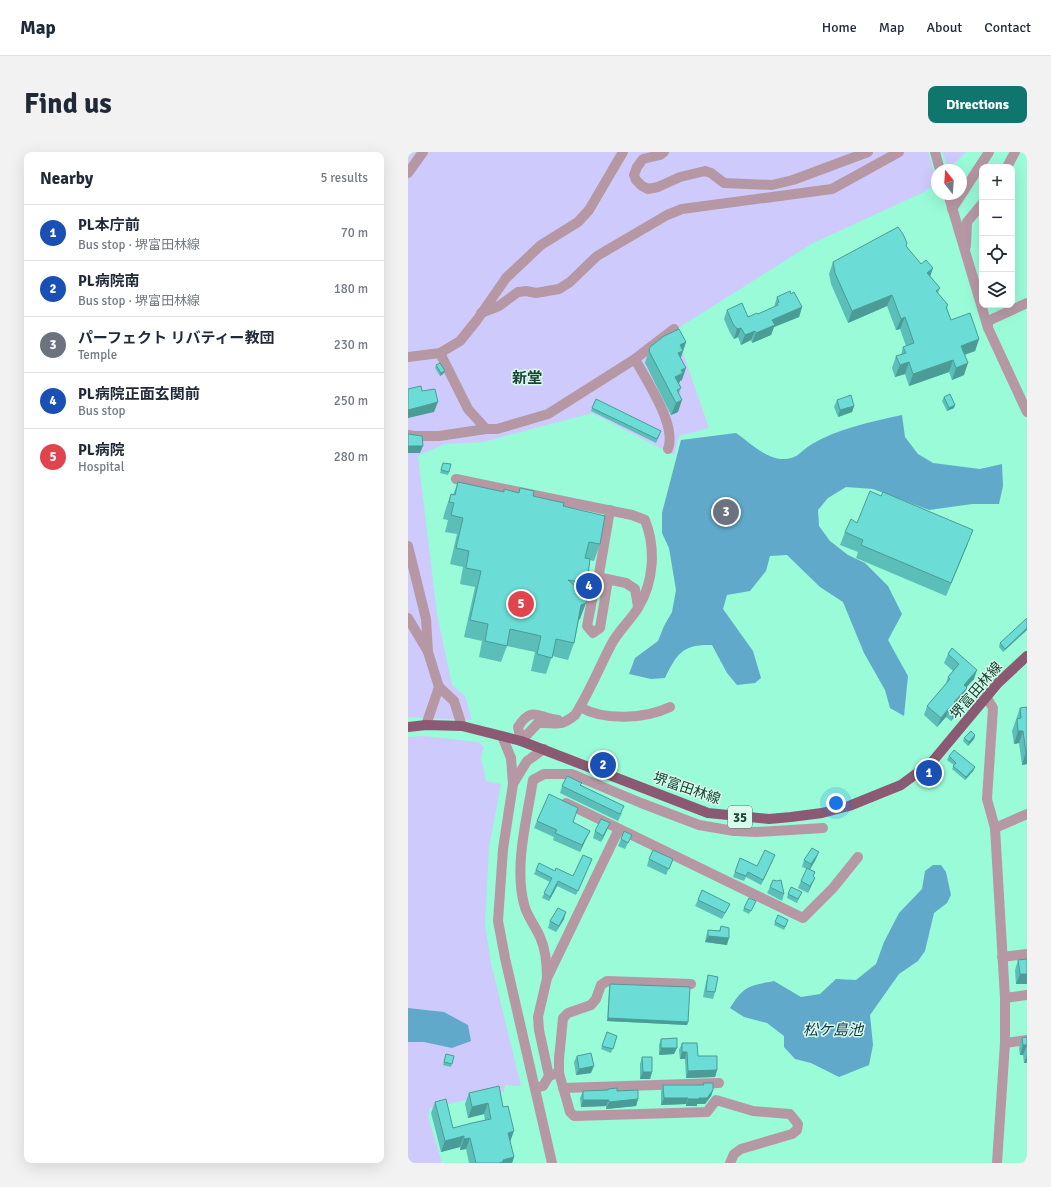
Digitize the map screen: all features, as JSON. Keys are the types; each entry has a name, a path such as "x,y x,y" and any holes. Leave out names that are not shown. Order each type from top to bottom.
{"main road":[{"name":"堺富田林線","path":"408,727 426,725 462,726 521,741 708,813 769,819 791,817 822,813 849,806 901,785 932,762 998,683 1027,656"}],"lane":[{"path":"408,173 423,152"},
{"path":"408,357 440,352 460,341 510,274 541,245 578,222 586,213 623,152"},
{"path":"664,152 660,155 643,159 637,167 634,174 636,180 642,186 648,189 658,187 680,177 705,171 711,173 724,183 772,185 793,180 868,152"},
{"path":"481,313 499,306 518,292 526,291 536,293 559,289 570,282 597,256 667,215 682,209 832,190 899,152"},
{"path":"935,152 938,164"},
{"path":"952,209 989,152"},
{"path":"1009,164 1015,152"},
{"path":"950,200 988,328 1027,412"},
{"path":"966,254 967,222 979,208"},
{"path":"988,328 988,321 1027,303"},
{"path":"408,435 439,436 486,429 497,429 548,414 635,359 674,329"},
{"path":"440,352 468,409 486,429"},
{"path":"635,359 668,423 671,436 668,450"},
{"path":"456,479 610,510 645,520 648,527 652,548 650,575 646,592 638,607 612,643 580,707 569,722 538,723 521,741"},
{"path":"608,580 600,628 593,633 587,626 596,579 599,574 610,510"},
{"path":"408,546 426,619 428,652"},
{"path":"599,574 602,578 626,583 635,589 638,607"},
{"path":"408,618 428,652 439,687 454,701 462,726"},
{"path":"426,725 439,687"},
{"path":"987,698 993,708 987,799 995,828 1005,998 997,1163"},
{"path":"580,707 589,712 628,718 670,707"},
{"path":"502,736 511,758 513,784 503,849 498,921 504,958 552,1163"},
{"path":"513,784 527,761 544,749"},
{"path":"730,1163 734,1154 741,1149 792,1134 797,1130 798,1124 795,1118 790,1114 753,1111 716,1100 707,1112 574,1116 570,1112 563,1088 554,1074 539,1030 538,1017 547,978 547,959 540,937 530,921 524,906 521,889 520,869 532,780 537,776 558,773 572,774 699,825 734,831 757,832 823,828"},
{"path":"557,798 804,918 833,888 858,857"},
{"path":"995,828 1027,814"},
{"path":"547,978 620,829"},
{"path":"1002,957 1027,954"},
{"path":"535,1088 543,1086 554,1074 559,1059 563,1018 568,1013 591,1005 596,999 601,985 607,981 691,984"},
{"path":"1005,998 1027,995"},
{"path":"1004,1043 1027,1040"},
{"path":"563,1088 719,1083"}],"shaded area":[{"path":"408,152 928,152 931,164 931,187 924,192 813,243 675,330 709,428 679,436 674,455 592,413 483,442 445,444 418,456 437,614 452,685 465,696 472,720 408,717"},
{"path":"942,152 966,152 954,164 947,164"},
{"path":"424,736 478,742 484,747 481,757 486,781 501,784 489,847 485,924 491,963 521,1086 505,1085 504,1092 430,1108 428,1116 442,1163 408,1163 408,737"}],"water":[{"path":"902,415 905,437 918,454 933,463 980,469 1002,464 1003,486 999,504 972,504 929,510 873,489 846,487 828,498 818,510 819,526 830,541 848,555 865,563 888,586 902,614 888,640 908,676 904,716 890,708 885,690 864,653 843,602 820,587 787,555 770,556 766,571 750,591 727,595 723,609 753,651 761,678 755,683 737,685 727,673 712,645 694,646 682,652 673,662 665,678 651,679 629,674 635,658 658,641 672,612 676,590 669,548 662,533 662,513 681,440 736,433 757,449 768,455 774,458 786,459 795,457 822,438 856,426"},
{"name":"松ケ島池","path":"933,865 941,865 946,872 951,895 947,903 934,913 925,951 918,961 899,974 870,1015 873,1045 869,1065 839,1077 811,1063 795,1059 784,1047 784,1036 767,1023 744,1017 730,1008 743,991 758,984 774,981 801,997 820,994 836,979 856,980 876,964 884,942 899,913 922,889 925,871"},
{"path":"408,1008 444,1012 468,1025 471,1041 452,1048 424,1042 408,1042"}],"building":[{"path":"898,227 907,243 906,246 921,264 926,260 933,268 927,273 940,288 936,291 948,305 946,307 951,320 970,313 979,339 961,346 968,363 956,368 953,360 913,374 909,362 900,365 896,356 906,353 903,347 914,343 905,317 901,319 892,295 852,311 835,273 833,262"},
{"path":"790,291 791,294 794,292 802,307 772,320 775,325 756,333 755,331 745,335 741,328 737,329 733,324 727,310 742,303 748,317 757,313 758,314 778,305 777,303 779,302 777,297"},
{"path":"679,329 686,342 680,345 683,351 678,353 686,368 681,370 683,373 675,377 681,388 677,390 682,400 676,403 649,351 650,347 664,336"},
{"path":"440,363 445,371 441,373 436,365"},
{"path":"421,386 422,391 435,389 438,402 408,410 408,389"},
{"path":"950,394 955,405 949,408 944,397"},
{"path":"851,395 854,406 840,410 837,400"},
{"path":"596,399 661,431 657,439 592,408"},
{"path":"408,434 422,436 423,446 408,446"},
{"path":"443,463 451,464 449,472 441,470"},
{"path":"458,482 504,492 504,489 519,493 520,488 534,491 533,496 564,503 563,506 605,516 600,544 589,542 585,558 590,559 587,583 568,580 588,597 586,603 581,605 574,643 556,639 552,658 537,654 541,636 510,629 507,646 485,641 488,624 470,620 481,571 466,568 469,551 456,548 463,518 451,515 454,503 449,502 451,494 455,495"},
{"path":"870,491 881,496 883,492 973,530 951,583 861,545 863,540 845,532 851,519 857,523"},
{"path":"1027,618 1027,628 1005,649 1000,643"},
{"path":"952,648 977,670 964,685 967,688 954,702 959,706 954,712 949,708 941,718 927,706 950,679 948,677 959,664 948,654"},
{"path":"1027,707 1026,752 1023,731 1018,731 1017,719 1021,718 1020,708"},
{"path":"971,731 975,735 969,742 964,738"},
{"path":"954,750 975,767 966,777 953,766 956,763 949,756"},
{"path":"567,776 582,783 580,785 624,806 620,814 562,786"},
{"path":"549,794 578,808 573,822 590,831 582,845 555,833 557,830 537,821"},
{"path":"601,819 610,823 603,836 595,831"},
{"path":"624,831 632,835 628,843 621,839"},
{"path":"812,848 819,852 811,864 804,860"},
{"path":"653,850 673,859 669,869 649,859"},
{"path":"765,850 775,855 763,880 748,872 746,876 735,872 740,858 757,866"},
{"path":"583,855 592,859 578,891 558,881 550,897 544,893 552,878 536,870 539,863 555,871 556,868 573,876"},
{"path":"807,868 815,872 813,876 815,878 810,886 801,881"},
{"path":"773,880 781,880 784,894 770,887"},
{"path":"791,887 802,892 798,899 788,894"},
{"path":"702,890 730,904 725,913 698,900"},
{"path":"749,898 756,901 751,911 744,908"},
{"path":"558,908 566,912 559,926 550,921"},
{"path":"778,915 788,920 785,927 775,922"},
{"path":"721,926 729,928 729,938 708,936 708,930 720,931"},
{"path":"1027,959 1027,974 1020,974 1018,960"},
{"path":"708,975 718,977 715,992 706,991"},
{"path":"610,984 690,987 688,1022 608,1018"},
{"path":"607,1032 617,1036 613,1049 602,1046"},
{"path":"1027,1037 1027,1045 1023,1045 1022,1038"},
{"path":"677,1038 677,1048 661,1048 661,1039"},
{"path":"682,1043 697,1043 698,1056 717,1056 717,1070 688,1071 687,1052 682,1052"},
{"path":"591,1053 594,1066 579,1069 577,1056"},
{"path":"446,1054 454,1056 452,1064 444,1062"},
{"path":"642,1057 652,1057 652,1072 643,1072"},
{"path":"703,1083 713,1083 713,1090 707,1098 664,1098 663,1085 704,1085"},
{"path":"499,1086 503,1107 508,1106 514,1131 508,1133 514,1157 503,1160 503,1162 499,1163 476,1163 470,1138 464,1139 464,1136 445,1141 435,1102 446,1099 453,1128 491,1119 488,1103 472,1107 469,1093"},
{"path":"617,1088 617,1091 638,1090 638,1099 609,1102 609,1100 583,1100 583,1091 608,1090"}],"place":[{"name":"パーフェクト リバティー教団","path":"726,512"},
{"name":"PL病院正面玄関前","path":"589,586"},
{"name":"PL病院","path":"521,604"},
{"name":"PL病院南","path":"603,765"},
{"name":"PL本庁前","path":"929,773"}],"district":[{"name":"新堂","path":"527,378"}]}
